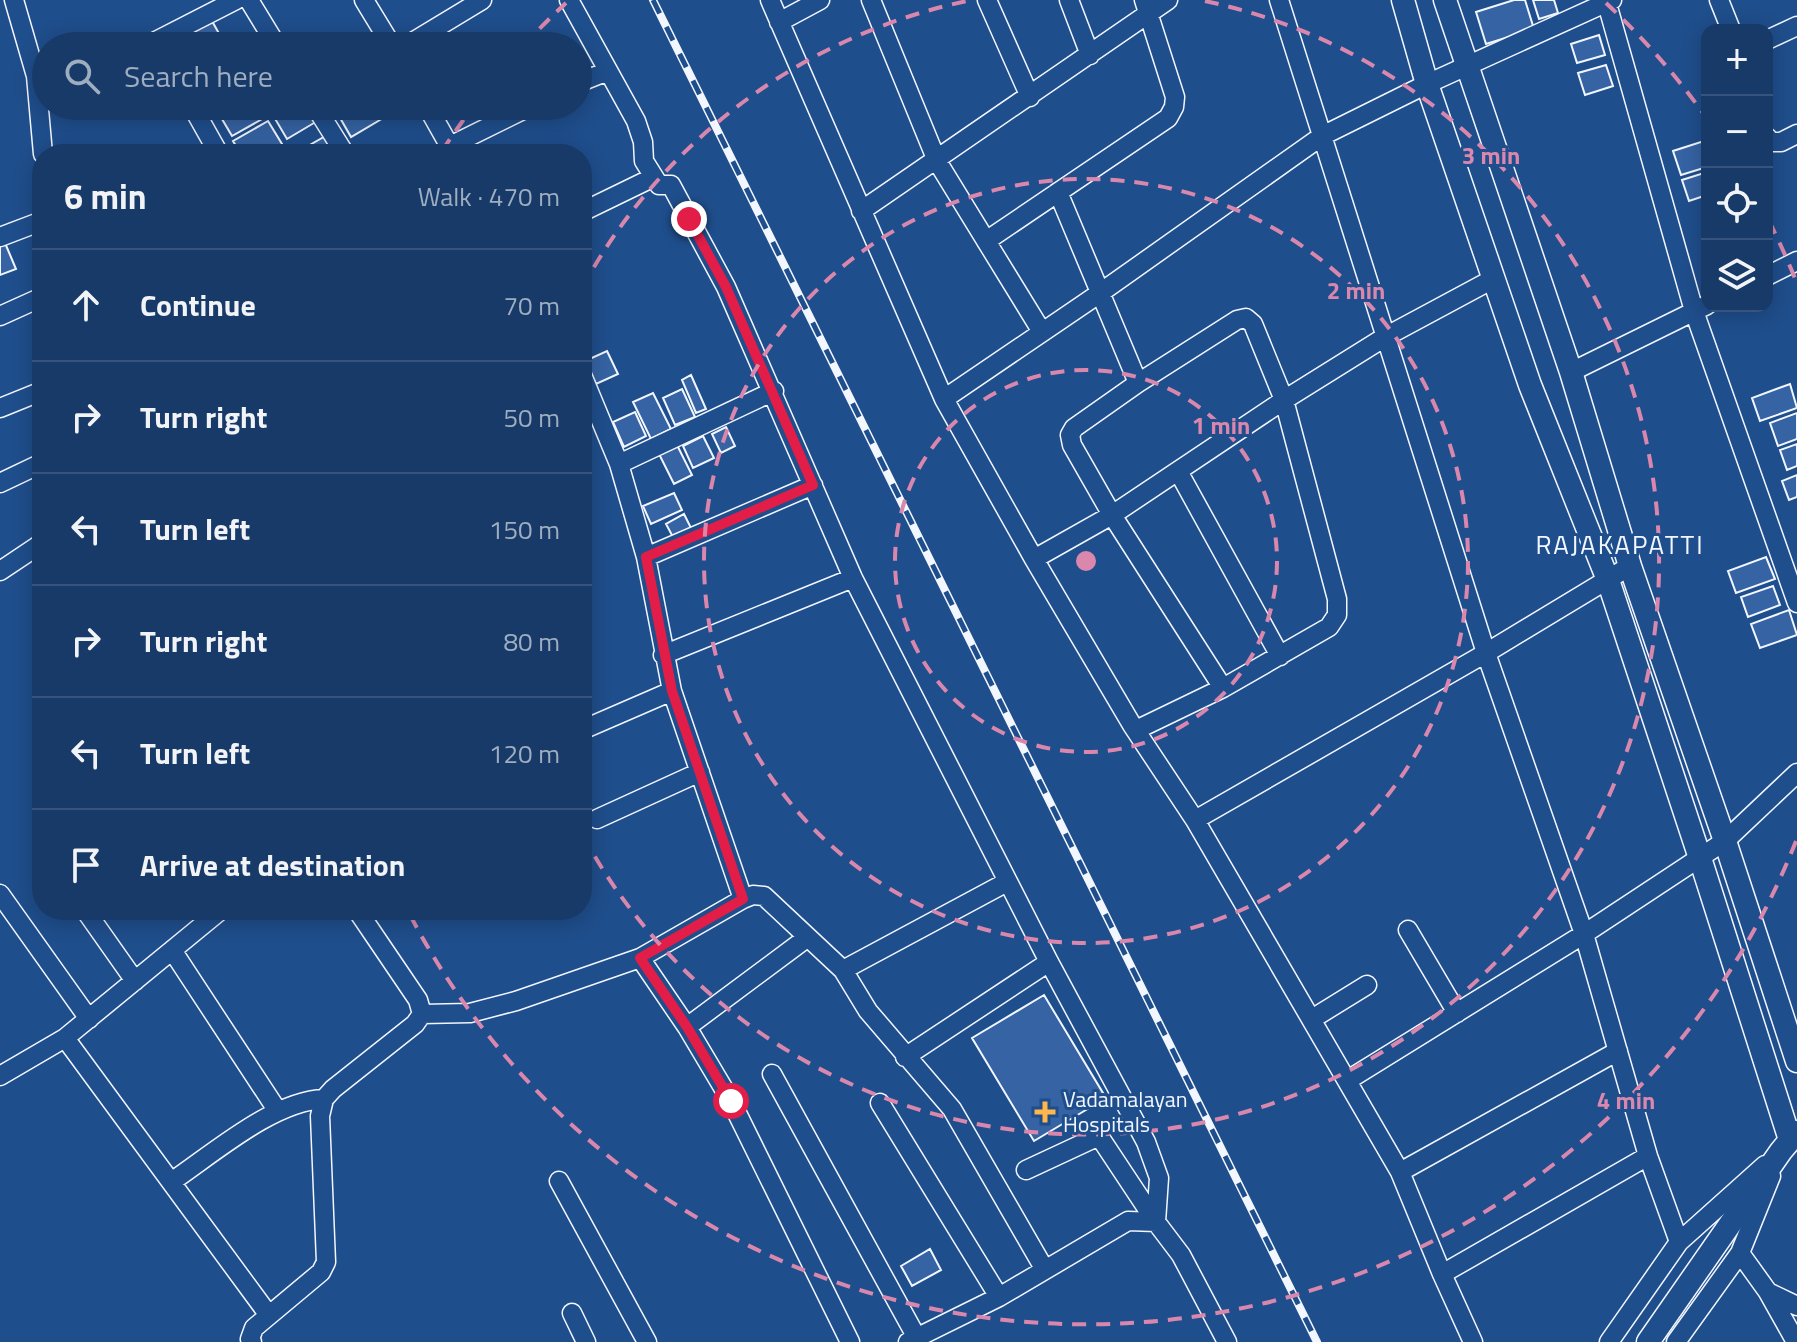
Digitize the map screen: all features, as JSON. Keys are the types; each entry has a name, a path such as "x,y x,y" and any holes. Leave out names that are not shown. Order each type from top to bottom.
{"main road":[{"path":"1403,0 1427,84 1530,385 1608,580 1789,1141 1648,1342"},
{"path":"1445,0 1571,372 1630,566 1797,1061"}],"street":[{"path":"14,0 32,62"},
{"path":"249,0 268,32"},
{"path":"364,0 383,32"},
{"path":"429,32 482,0"},
{"path":"569,0 587,32"},
{"path":"770,0 944,399 1034,559 1136,730 1195,820 1400,1172 1473,1342"},
{"path":"779,22 820,0"},
{"path":"871,0 937,161 1042,332"},
{"path":"987,0 1030,97"},
{"path":"1069,0 1090,55"},
{"path":"861,211 1090,55 1146,7 1168,0"},
{"path":"1279,0 1486,653 1584,934 1648,1156 1679,1242"},
{"path":"1719,0 1729,24"},
{"path":"944,399 1322,136 1608,1 1701,308 1571,372"},
{"path":"175,32 223,3"},
{"path":"986,241 1168,118 1175,97 1146,7"},
{"path":"1773,37 1797,26"},
{"path":"592,42 636,121 643,142 644,161 659,185 671,185 726,287 853,578 1007,882 1146,1142 1159,1178 1156,1222"},
{"path":"592,77 608,71"},
{"path":"42,120 43,144"},
{"path":"200,120 213,144"},
{"path":"324,120 339,144"},
{"path":"435,120 449,144"},
{"path":"463,144 506,120"},
{"path":"1773,142 1781,142 1797,134"},
{"path":"592,207 654,177"},
{"path":"1058,192 1138,383"},
{"path":"0,237 32,225"},
{"path":"1773,273 1797,261"},
{"path":"1034,559 1112,515 1385,337 1493,279"},
{"path":"0,316 32,302"},
{"path":"1702,312 1797,603"},
{"path":"1136,730 1223,688 1280,656 1329,627 1337,615 1337,599 1284,400 1253,324 1246,318 1237,320 1138,383 1074,428 1070,435 1072,445 1112,515 1223,688"},
{"path":"619,464 774,391"},
{"path":"0,408 32,395"},
{"path":"592,399 619,464 646,557 672,691 743,899"},
{"path":"0,483 32,468"},
{"path":"1178,471 1280,656"},
{"path":"646,557 813,485"},
{"path":"0,571 32,550"},
{"path":"1195,820 1486,653 1630,566"},
{"path":"663,655 853,578"},
{"path":"592,726 672,691"},
{"path":"597,819 700,772"},
{"path":"1348,1080 1584,934 1725,841 1797,773"},
{"path":"843,970 1007,882"},
{"path":"0,894 89,1019"},
{"path":"422,1014 470,1013 516,1001 640,958 743,899 753,895 764,896 843,970 868,1011 952,1109 1045,1270"},
{"path":"92,920 135,981"},
{"path":"0,1076 65,1038 209,920"},
{"path":"364,920 418,1000 422,1014"},
{"path":"1408,930 1457,1013"},
{"path":"687,1027 808,937"},
{"path":"172,950 277,1110"},
{"path":"640,958 687,1027 731,1101 850,1342"},
{"path":"905,1057 1049,962"},
{"path":"1312,1019 1367,985"},
{"path":"252,1342 250,1339 254,1328 321,1272 326,1262 320,1116 324,1099 415,1024 422,1014"},
{"path":"65,1038 268,1314"},
{"path":"1400,1172 1618,1051"},
{"path":"772,1074 912,1340 999,1297 1128,1221 1156,1222"},
{"path":"171,1182 277,1110 307,1100 324,1099"},
{"path":"880,1103 999,1297"},
{"path":"1026,1170 1099,1136 1181,1255 1227,1342"},
{"path":"1609,1342 1679,1242 1789,1141"},
{"path":"1676,1342 1740,1253 1789,1141"},
{"path":"1442,1274 1648,1156"},
{"path":"559,1181 647,1342"},
{"path":"1740,1253 1768,1292 1796,1342"},
{"path":"1768,1292 1797,1306"},
{"path":"572,1313 586,1342"}],"building":[{"path":"1514,0 1525,0 1534,29 1486,44 1476,12"},
{"path":"1533,0 1554,0 1558,13 1539,19"},
{"path":"212,21 218,32 193,32"},
{"path":"1599,35 1605,55 1577,63 1571,44"},
{"path":"1606,65 1613,86 1585,95 1578,73"},
{"path":"223,120 260,120 232,136"},
{"path":"276,120 319,120 287,139"},
{"path":"341,120 380,120 351,137"},
{"path":"268,121 282,144 235,144 233,141"},
{"path":"329,134 335,144 312,144"},
{"path":"1701,142 1701,169 1681,175 1673,151"},
{"path":"1701,174 1701,197 1689,201 1682,180"},
{"path":"5,243 16,269 0,275 0,245"},
{"path":"607,351 618,374 596,384 592,376 592,358"},
{"path":"691,375 706,409 696,413 682,380"},
{"path":"1790,384 1797,408 1760,421 1752,398"},
{"path":"682,389 695,417 675,425 663,398"},
{"path":"653,393 671,429 651,439 633,402"},
{"path":"635,412 646,436 624,447 613,422"},
{"path":"1797,413 1797,439 1778,446 1770,423"},
{"path":"726,427 735,446 721,453 712,434"},
{"path":"703,436 714,458 693,468 683,446"},
{"path":"1797,444 1797,466 1787,470 1780,450"},
{"path":"677,445 692,475 674,484 659,454"},
{"path":"1797,475 1797,497 1789,500 1782,481"},
{"path":"674,493 682,510 651,524 643,506"},
{"path":"684,514 692,530 674,539 666,524"},
{"path":"1766,557 1775,579 1736,593 1728,571"},
{"path":"1773,586 1780,605 1748,617 1741,597"},
{"path":"1789,610 1797,635 1760,648 1751,624"},
{"path":"1044,995 1106,1098 1034,1141 972,1038"},
{"path":"930,1249 941,1270 912,1286 901,1266"}],"railway":[{"path":"653,0 1317,1342"}],"place":[{"name":"Vadamalayan Hospitals","path":"1045,1112"}],"district":[{"name":"RAJAKAPATTI","path":"1620,545"}],"route":[{"path":"689,219 726,287 813,485 646,557 672,691 743,899 640,958 687,1027 731,1101"}]}
